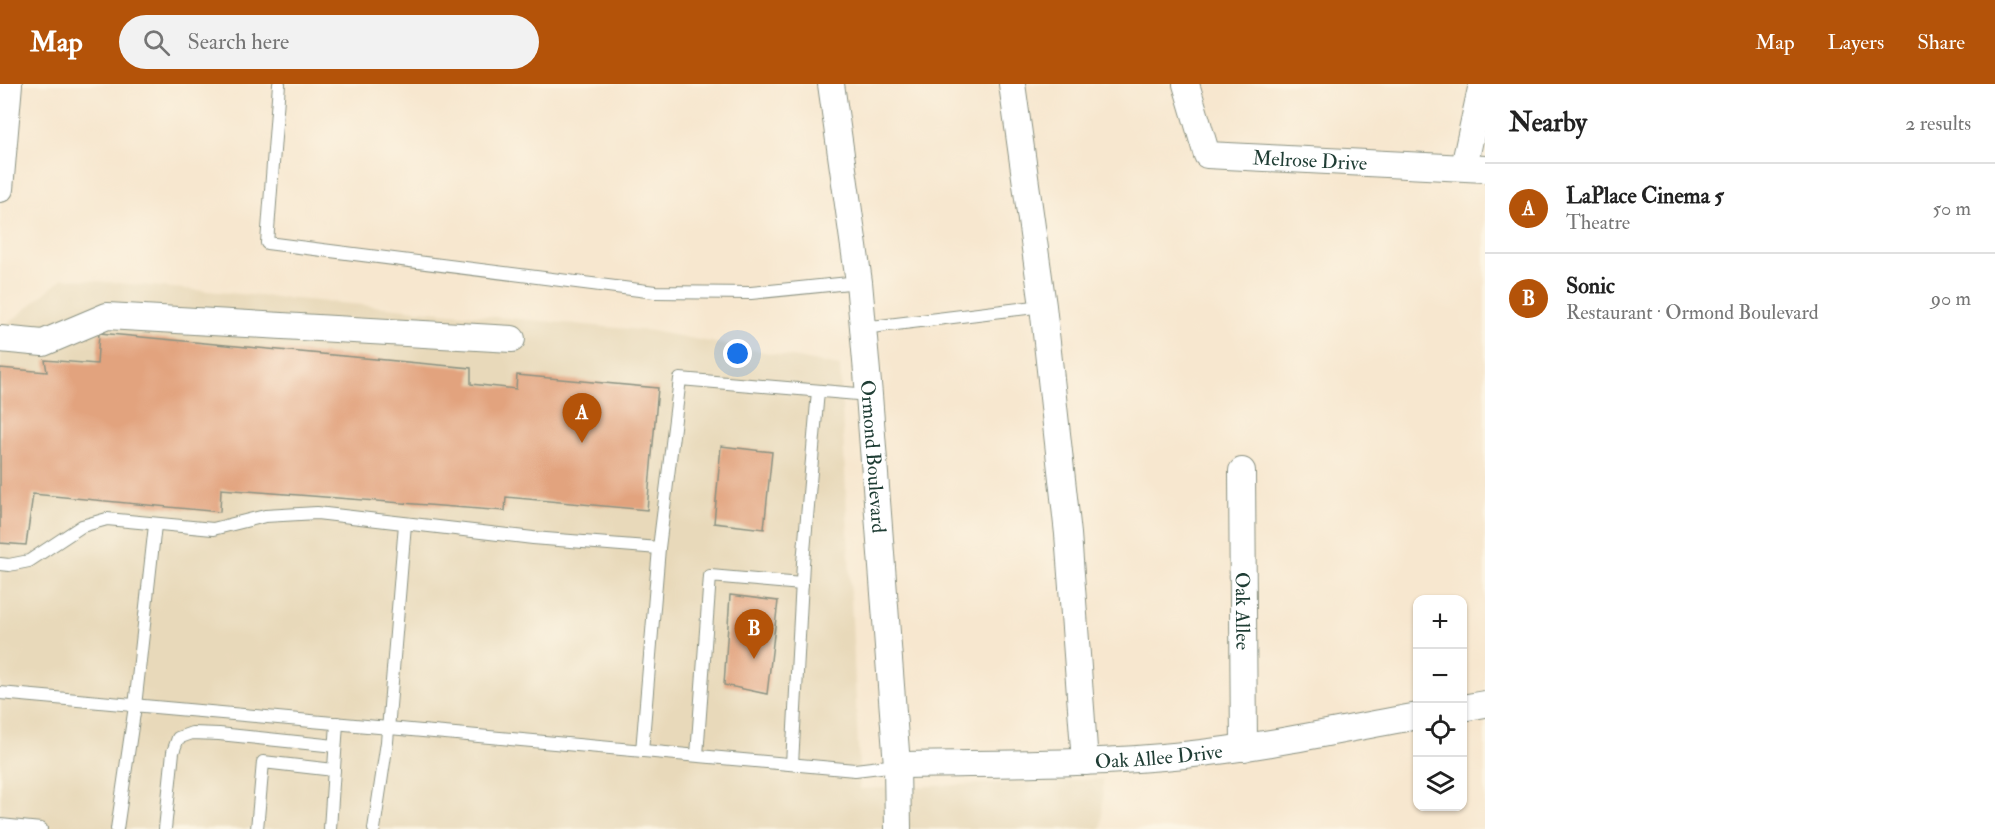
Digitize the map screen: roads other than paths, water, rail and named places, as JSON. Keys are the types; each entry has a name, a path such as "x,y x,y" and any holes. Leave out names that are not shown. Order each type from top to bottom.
{"street":[{"path":"0,189 9,84"},
{"name":"Ormond Boulevard","path":"831,84 859,282 897,765 898,829"},
{"path":"1012,84 1043,306 1068,534 1085,762"},
{"name":"Melrose Drive","path":"1186,84 1207,155 1475,168"},
{"path":"1475,168 1482,84"},
{"path":"0,339 43,343 107,316 512,339"},
{"name":"Oak Allee","path":"1242,471 1244,748"},
{"path":"1467,707 1485,704"},
{"name":"Oak Allee Drive","path":"897,765 1085,762 1181,756 1244,748 1413,717"}],"lane":[{"path":"279,84 267,243 655,292 751,293 859,282"},
{"path":"863,328 1043,306"},
{"path":"642,751 659,548 680,379 869,395"},
{"path":"792,764 802,584 818,391"},
{"path":"0,564 9,565 29,561 82,526 107,519 213,530 266,516 296,513 317,513 533,538 659,548"},
{"path":"374,829 388,727 405,524"},
{"path":"117,829 135,706 155,525"},
{"path":"697,755 710,576 802,584"},
{"path":"0,693 855,770 897,765"},
{"path":"330,829 337,723"},
{"path":"165,829 173,752 178,738 192,733 219,734 335,746"},
{"path":"256,829 263,762 334,770"},
{"path":"0,825 41,829"}],"place":[{"name":"LaPlace Cinema 5","path":"582,443"},
{"name":"Sonic","path":"754,659"}]}
